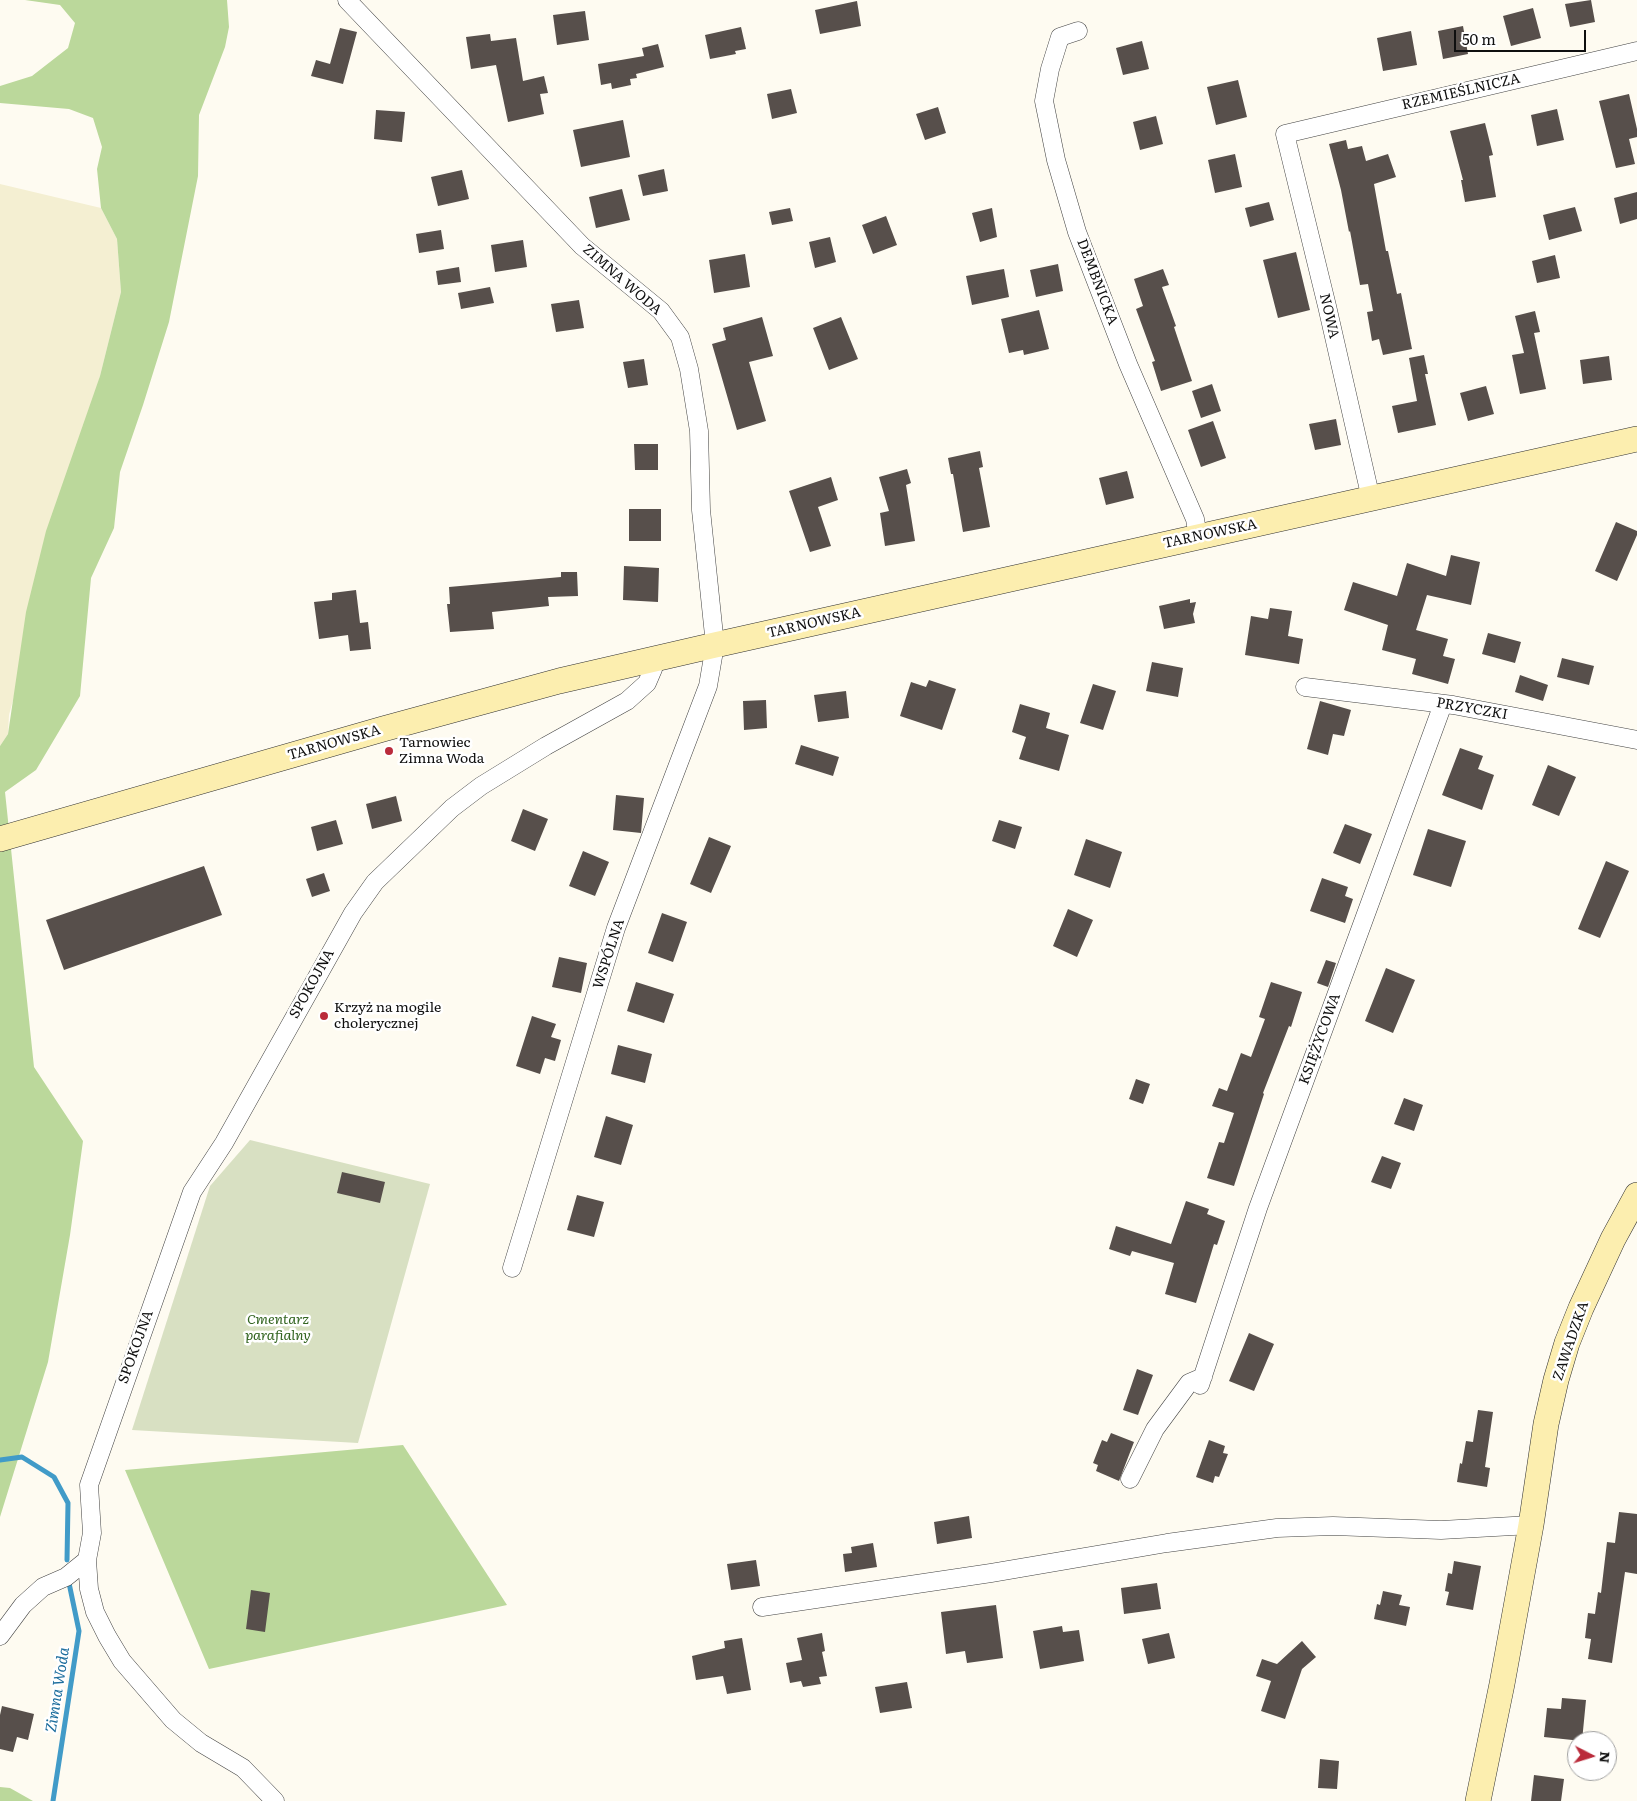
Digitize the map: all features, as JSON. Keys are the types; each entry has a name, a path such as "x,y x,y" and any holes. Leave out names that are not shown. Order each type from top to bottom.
{"main road":[{"name":"TARNOWSKA","path":"0,840 400,724 559,681 1637,438"},
{"name":"ZAWADZKA","path":"1478,1801 1502,1684 1546,1424 1567,1343 1596,1273 1637,1195"}],"street":[{"name":"ZIMNA WODA","path":"347,0 582,246 660,311 680,337 689,369 698,431 701,510 715,645"},
{"name":"DEMBNICKA","path":"1078,31 1060,37 1050,69 1044,101 1056,160 1077,232 1128,364 1195,519 1198,537"},
{"name":"RZEMIEŚLNICZA","path":"1285,134 1637,51"},
{"name":"NOWA","path":"1285,134 1371,498"},
{"name":"WSPÓLNA","path":"512,1268 616,928 708,686 715,645"},
{"name":"SPOKOJNA","path":"275,1801 242,1768 201,1744 174,1720 122,1660 107,1636 95,1612 89,1589 87,1560 92,1533 89,1485 192,1192 228,1136 353,913 375,882 452,808 481,786 546,746 627,701 647,683 653,669 654,659"},
{"name":"PRZYCZKI","path":"1305,687 1443,704 1637,740"},
{"name":"KSIĘŻYCOWA","path":"1130,1479 1155,1429 1189,1383 1202,1381 1258,1208 1443,704"},
{"path":"762,1607 991,1573 1167,1543 1277,1528 1333,1526 1441,1530 1530,1525"},
{"path":"0,1636 23,1606 43,1587 66,1577 87,1560"}],"shaded area":[{"path":"0,184 101,208 117,239 121,292 9,715 8,734 0,746"}],"green space":[{"path":"25,0 227,0 229,27 225,47 199,115 198,176 169,322 120,472 114,528 91,578 80,696 36,770 5,792 34,1067 83,1141 70,1235 48,1362 0,1517 0,746 8,734 26,612 46,531 100,376 121,292 117,239 101,208 97,169 102,147 93,118 69,109 0,103 0,86 32,76 68,48 75,23 60,5"},
{"name":"Cmentarz parafialny","path":"250,1140 430,1184 358,1443 132,1430 210,1186"},
{"path":"403,1445 507,1605 209,1669 125,1470"},
{"path":"0,1787 10,1788 33,1801 0,1801"}],"building":[{"path":"1591,0 1595,22 1570,27 1565,4"},
{"path":"857,1 861,26 820,34 815,10"},
{"path":"1533,8 1541,38 1511,46 1503,16"},
{"path":"585,11 589,40 557,45 553,15"},
{"path":"1463,26 1468,54 1443,59 1438,31"},
{"path":"741,27 746,49 735,51 736,54 710,59 705,35"},
{"path":"340,28 357,32 343,84 311,76 316,60 330,64"},
{"path":"1411,31 1417,65 1383,71 1377,38"},
{"path":"490,34 491,41 516,38 523,81 544,76 548,93 540,94 544,114 508,122 496,65 471,69 466,37"},
{"path":"1142,41 1149,69 1123,75 1116,48"},
{"path":"658,44 664,67 636,74 637,78 630,79 631,85 612,89 611,83 601,85 598,64 644,56 642,48"},
{"path":"1238,80 1247,117 1216,125 1207,87"},
{"path":"791,89 797,113 772,119 767,94"},
{"path":"1629,94 1637,129 1637,137 1629,139 1635,164 1616,168 1599,101"},
{"path":"938,107 946,133 925,140 916,114"},
{"path":"1557,109 1564,140 1537,146 1531,115"},
{"path":"376,110 405,112 402,142 374,139"},
{"path":"1156,116 1163,144 1140,150 1133,122"},
{"path":"623,120 630,157 581,167 573,130"},
{"path":"1485,123 1493,155 1489,156 1496,197 1465,202 1461,180 1463,180 1450,131"},
{"path":"1346,140 1348,149 1362,146 1366,161 1388,154 1396,177 1374,184 1386,251 1388,251 1397,294 1401,293 1412,349 1383,355 1379,339 1372,341 1367,312 1373,311 1368,284 1360,285 1341,190 1329,144"},
{"path":"1235,154 1242,187 1215,193 1208,160"},
{"path":"664,169 668,191 643,196 638,175"},
{"path":"462,170 469,199 438,206 431,177"},
{"path":"622,189 630,220 596,228 589,197"},
{"path":"1637,192 1637,219 1620,224 1614,198"},
{"path":"1269,202 1274,220 1250,227 1245,208"},
{"path":"1575,207 1582,231 1549,240 1543,215"},
{"path":"790,208 793,221 772,225 769,212"},
{"path":"992,208 997,237 980,242 972,213"},
{"path":"886,216 897,245 873,254 862,225"},
{"path":"441,230 444,249 419,253 416,234"},
{"path":"830,237 836,262 815,268 809,242"},
{"path":"523,240 527,267 495,272 491,245"},
{"path":"1296,252 1310,310 1278,318 1263,260"},
{"path":"745,254 750,287 714,293 709,260"},
{"path":"1555,255 1560,278 1537,283 1532,261"},
{"path":"1058,264 1063,291 1036,297 1030,270"},
{"path":"459,267 461,282 438,285 436,271"},
{"path":"1004,269 1009,297 972,305 966,276"},
{"path":"1163,269 1169,285 1162,287 1192,381 1161,391 1152,362 1155,361 1136,309 1143,306 1134,279"},
{"path":"490,287 494,303 461,309 458,293"},
{"path":"579,300 584,328 556,332 551,304"},
{"path":"1039,310 1049,349 1024,355 1023,350 1009,353 1001,319"},
{"path":"1535,311 1540,332 1534,333 1546,389 1520,394 1512,355 1524,353 1515,316"},
{"path":"762,317 773,356 749,362 766,421 737,430 712,344 726,340 723,328"},
{"path":"841,317 858,359 829,370 813,328"},
{"path":"1424,355 1428,374 1425,374 1436,425 1398,433 1392,406 1417,401 1409,358"},
{"path":"1609,356 1612,380 1583,384 1580,360"},
{"path":"644,359 648,385 628,388 623,362"},
{"path":"1212,384 1221,411 1201,418 1192,391"},
{"path":"1486,386 1494,414 1468,421 1460,393"},
{"path":"1336,419 1341,445 1315,450 1309,424"},
{"path":"1213,421 1226,458 1201,467 1188,430"},
{"path":"634,444 658,444 658,470 635,470"},
{"path":"980,451 983,467 979,468 990,527 963,532 953,474 951,474 948,458"},
{"path":"907,469 911,483 906,485 915,541 885,546 880,513 889,511 879,477"},
{"path":"1127,471 1134,498 1106,505 1099,478"},
{"path":"831,477 838,500 818,507 831,546 810,552 789,491"},
{"path":"629,509 661,509 661,541 629,541"},
{"path":"1616,522 1637,531 1617,581 1595,571"},
{"path":"1451,555 1480,562 1471,605 1427,595 1416,630 1448,639 1443,656 1455,659 1448,684 1412,674 1416,659 1382,650 1388,625 1344,610 1353,582 1397,596 1407,563 1446,576"},
{"path":"624,566 659,568 658,602 623,600"},
{"path":"561,572 577,572 578,596 548,597 549,606 492,612 494,629 450,632 447,604 450,604 449,587 561,577"},
{"path":"356,590 360,623 368,622 371,649 350,651 348,635 319,639 314,602 332,600 332,593"},
{"path":"1190,599 1190,603 1196,602 1193,614 1195,623 1164,629 1159,606"},
{"path":"1270,608 1292,611 1288,636 1303,639 1299,664 1245,655 1251,616 1268,619"},
{"path":"1488,633 1521,642 1515,663 1482,654"},
{"path":"1562,658 1594,666 1589,685 1557,677"},
{"path":"1152,662 1183,668 1178,697 1146,691"},
{"path":"1520,675 1548,685 1543,701 1515,692"},
{"path":"929,680 956,689 942,730 900,716 911,682 926,687"},
{"path":"1093,684 1116,691 1103,730 1080,723"},
{"path":"846,691 849,718 818,722 814,695"},
{"path":"766,700 767,728 744,730 743,701"},
{"path":"1320,701 1351,710 1344,736 1333,734 1328,755 1307,749"},
{"path":"1020,704 1050,713 1046,728 1069,735 1059,771 1019,759 1026,737 1012,732"},
{"path":"801,745 839,757 833,776 795,764"},
{"path":"1460,748 1483,756 1478,769 1494,775 1482,810 1442,795"},
{"path":"1548,765 1576,777 1559,816 1532,805"},
{"path":"616,795 644,798 641,833 613,830"},
{"path":"396,796 402,821 372,829 366,804"},
{"path":"523,809 548,819 535,851 511,841"},
{"path":"336,820 343,844 317,851 311,827"},
{"path":"999,820 1022,827 1015,849 992,841"},
{"path":"1345,824 1372,834 1360,864 1333,853"},
{"path":"1428,829 1466,841 1451,887 1413,875"},
{"path":"709,837 731,846 711,893 690,884"},
{"path":"1086,839 1122,852 1110,888 1074,875"},
{"path":"583,851 609,862 595,896 569,886"},
{"path":"1606,861 1629,871 1600,938 1578,929"},
{"path":"204,866 222,915 64,970 46,920"},
{"path":"324,873 330,891 312,897 306,879"},
{"path":"1322,878 1348,887 1345,896 1353,899 1345,923 1310,911"},
{"path":"1068,909 1093,920 1077,957 1053,946"},
{"path":"662,913 687,922 673,962 648,953"},
{"path":"559,957 587,963 581,993 552,987"},
{"path":"1326,960 1336,963 1328,987 1317,983"},
{"path":"1386,968 1415,980 1393,1033 1365,1021"},
{"path":"636,982 674,994 664,1023 627,1011"},
{"path":"1271,982 1302,992 1291,1027 1289,1026 1263,1093 1234,1186 1207,1178 1219,1142 1224,1143 1234,1113 1212,1106 1219,1088 1227,1091 1241,1053 1251,1057 1265,1019 1259,1017"},
{"path":"532,1016 556,1024 551,1037 561,1040 555,1061 545,1058 540,1074 516,1066"},
{"path":"618,1045 652,1054 645,1083 611,1074"},
{"path":"1136,1079 1150,1084 1143,1104 1129,1099"},
{"path":"1404,1098 1423,1105 1414,1131 1394,1124"},
{"path":"606,1116 633,1125 621,1165 594,1157"},
{"path":"1382,1156 1401,1163 1391,1189 1371,1182"},
{"path":"342,1172 385,1182 380,1203 337,1193"},
{"path":"577,1195 604,1202 594,1237 567,1230"},
{"path":"1186,1201 1209,1209 1207,1214 1225,1221 1217,1245 1214,1244 1196,1303 1165,1294 1174,1263 1132,1251 1130,1256 1109,1249 1116,1226 1171,1244"},
{"path":"1249,1333 1274,1344 1254,1391 1229,1381"},
{"path":"1137,1369 1153,1375 1138,1415 1123,1410"},
{"path":"1478,1410 1493,1412 1485,1467 1490,1468 1487,1487 1457,1482 1466,1441 1473,1442"},
{"path":"1111,1433 1134,1442 1119,1481 1096,1471 1098,1465 1093,1463 1102,1440 1107,1442"},
{"path":"1209,1440 1225,1446 1223,1453 1228,1454 1219,1477 1215,1476 1213,1483 1196,1477"},
{"path":"1619,1512 1637,1514 1637,1574 1625,1572 1612,1663 1588,1659 1591,1639 1585,1638 1588,1613 1595,1614 1598,1592 1601,1593 1607,1542 1615,1543"},
{"path":"969,1516 972,1538 937,1544 934,1522"},
{"path":"873,1543 877,1567 845,1572 843,1554 852,1553 851,1547"},
{"path":"756,1560 760,1586 731,1590 727,1564"},
{"path":"1454,1561 1481,1566 1473,1610 1446,1605 1449,1592 1445,1591 1448,1573 1452,1574"},
{"path":"1157,1583 1161,1609 1124,1614 1121,1588"},
{"path":"251,1590 270,1593 265,1632 246,1629"},
{"path":"1383,1591 1402,1595 1399,1605 1410,1607 1406,1626 1374,1619 1377,1604 1380,1605"},
{"path":"996,1605 1003,1658 967,1663 965,1651 946,1654 941,1612"},
{"path":"1062,1626 1063,1632 1079,1630 1084,1661 1040,1669 1033,1631"},
{"path":"822,1633 825,1651 822,1652 827,1676 819,1677 821,1684 803,1687 801,1681 790,1683 786,1663 802,1660 797,1638"},
{"path":"1169,1633 1175,1658 1148,1664 1142,1639"},
{"path":"742,1638 751,1690 727,1694 723,1676 696,1680 692,1656 725,1648 724,1641"},
{"path":"1302,1641 1316,1657 1302,1669 1285,1719 1261,1711 1271,1681 1256,1676 1262,1659 1277,1664"},
{"path":"907,1682 912,1708 880,1713 875,1687"},
{"path":"1562,1698 1586,1700 1583,1731 1567,1731 1567,1739 1544,1737 1547,1708 1561,1709"},
{"path":"2,1706 34,1714 28,1740 17,1737 13,1752 0,1749 0,1715"},
{"path":"1320,1759 1339,1761 1337,1789 1318,1788"},
{"path":"1534,1775 1564,1779 1561,1801 1531,1801"}],"waterway":[{"name":"Zimna Woda","path":"0,1460 22,1457 54,1477 68,1503 67,1560"},
{"name":"Zimna Woda","path":"53,1801 79,1631 69,1583"}],"place":[{"name":"Tarnowiec Zimna Woda","path":"389,751"},
{"name":"Krzyż na mogile cholerycznej","path":"324,1016"}]}
